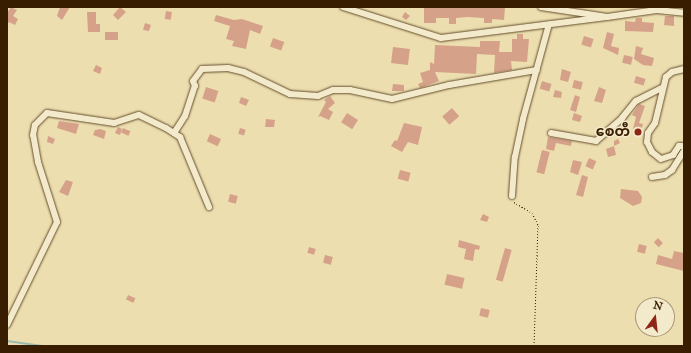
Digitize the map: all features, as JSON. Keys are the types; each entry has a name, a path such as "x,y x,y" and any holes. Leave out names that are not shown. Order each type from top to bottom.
{"street":[{"path":"342,7 441,38 607,17 637,10 657,10 684,13"},
{"path":"541,7 607,17"},
{"path":"512,196 515,157 549,24"},
{"path":"174,133 185,116 195,86 192,81 202,69 228,68 244,72 290,94 318,96 333,90 350,90 392,99 450,85 537,70"},
{"path":"684,69 672,72 666,77 662,88 655,123 648,133 647,142 652,152 661,159 673,155 678,146 684,146"},
{"path":"551,133 596,140 622,118 636,101 662,88"},
{"path":"7,325 57,222 38,162 33,135 35,125 47,113 114,123 139,115 174,133 180,137 209,207"},
{"path":"652,177 665,175 672,170 684,151"}],"path":[{"path":"512,196 513,202 532,213 538,225 534,346"}],"building":[{"path":"11,7 17,10 13,16 18,19 15,25 9,22 7,25 7,13"},
{"path":"60,7 70,7 62,20 57,16"},
{"path":"120,7 126,12 118,20 113,15"},
{"path":"424,7 505,7 504,20 492,19 492,23 484,23 484,18 467,17 456,18 456,24 449,24 449,18 436,18 436,23 424,23"},
{"path":"166,11 172,12 171,20 165,19"},
{"path":"87,12 96,12 96,24 100,24 100,32 88,32"},
{"path":"405,12 410,16 406,20 402,17"},
{"path":"216,15 234,20 242,19 263,26 260,34 250,30 246,49 232,46 234,41 226,39 230,26 214,21"},
{"path":"665,16 674,16 674,26 664,25"},
{"path":"636,18 642,18 642,22 654,23 653,32 625,31 625,21 635,22"},
{"path":"145,23 151,25 149,31 143,30"},
{"path":"105,32 118,32 118,40 105,40"},
{"path":"607,32 614,34 611,46 619,48 618,55 603,48"},
{"path":"517,34 523,34 523,39 529,39 527,62 511,61 512,70 494,73 495,55 477,54 476,74 435,72 439,81 420,88 418,84 423,82 420,73 430,70 430,62 434,64 435,45 480,47 480,41 500,41 499,52 512,52 512,39 517,39"},
{"path":"584,36 594,39 591,48 581,45"},
{"path":"273,38 284,42 281,51 270,46"},
{"path":"636,46 643,48 641,54 654,58 652,66 643,65 634,59"},
{"path":"393,47 410,49 408,65 391,63"},
{"path":"624,55 633,57 631,65 622,63"},
{"path":"96,65 102,68 100,74 93,71"},
{"path":"562,69 571,72 568,82 560,80"},
{"path":"636,76 646,79 644,86 634,83"},
{"path":"574,80 583,82 581,90 572,88"},
{"path":"542,81 552,84 549,92 540,89"},
{"path":"393,84 404,85 404,91 392,91"},
{"path":"206,87 218,91 215,102 202,98"},
{"path":"599,87 606,90 602,103 594,101"},
{"path":"555,90 562,92 561,98 553,97"},
{"path":"575,95 580,97 576,112 570,110"},
{"path":"330,96 335,103 328,109 333,112 329,120 320,116 318,117 326,102 324,100"},
{"path":"241,97 249,100 246,106 239,103"},
{"path":"639,104 645,106 639,123 643,124 641,131 633,129 636,117 632,115"},
{"path":"452,108 459,116 449,125 442,117"},
{"path":"347,113 358,120 352,129 341,122"},
{"path":"574,113 582,116 580,122 572,120"},
{"path":"266,119 275,120 274,127 265,127"},
{"path":"59,121 79,124 76,134 57,128"},
{"path":"404,123 422,127 418,145 408,142 402,152 391,146 395,140 397,141"},
{"path":"118,127 122,129 120,135 115,133"},
{"path":"123,128 130,131 128,136 121,133"},
{"path":"240,128 246,130 244,136 238,134"},
{"path":"100,129 106,131 104,139 93,135 95,130"},
{"path":"210,134 221,139 218,146 207,141"},
{"path":"48,136 55,139 53,144 47,142"},
{"path":"548,137 572,141 571,146 556,143 554,151 546,149"},
{"path":"618,139 620,143 614,146 614,141"},
{"path":"614,146 616,155 608,157 606,149"},
{"path":"542,150 550,152 544,174 536,172"},
{"path":"589,158 596,161 593,169 585,166"},
{"path":"573,160 582,162 578,175 570,172"},
{"path":"400,170 411,173 408,182 398,179"},
{"path":"582,175 588,177 583,197 576,195"},
{"path":"66,180 73,182 68,196 59,192"},
{"path":"621,189 638,191 642,197 641,203 633,206 620,198"},
{"path":"230,194 238,196 236,204 228,202"},
{"path":"483,214 489,217 487,222 480,220"},
{"path":"658,238 663,243 659,247 654,242"},
{"path":"459,240 480,246 479,250 475,249 473,261 464,259 466,249 458,247"},
{"path":"639,244 647,246 645,254 637,252"},
{"path":"309,247 316,249 314,255 307,253"},
{"path":"505,248 512,250 503,282 496,280"},
{"path":"674,251 684,253 684,271 656,264 658,255 672,259"},
{"path":"325,255 333,257 331,265 323,263"},
{"path":"447,274 465,278 462,289 445,285"},
{"path":"128,295 135,298 133,303 126,300"},
{"path":"481,308 490,310 488,318 479,316"}],"waterway":[{"path":"7,341 41,346"}],"place":[{"name":"စေတီ","path":"638,132"}]}
